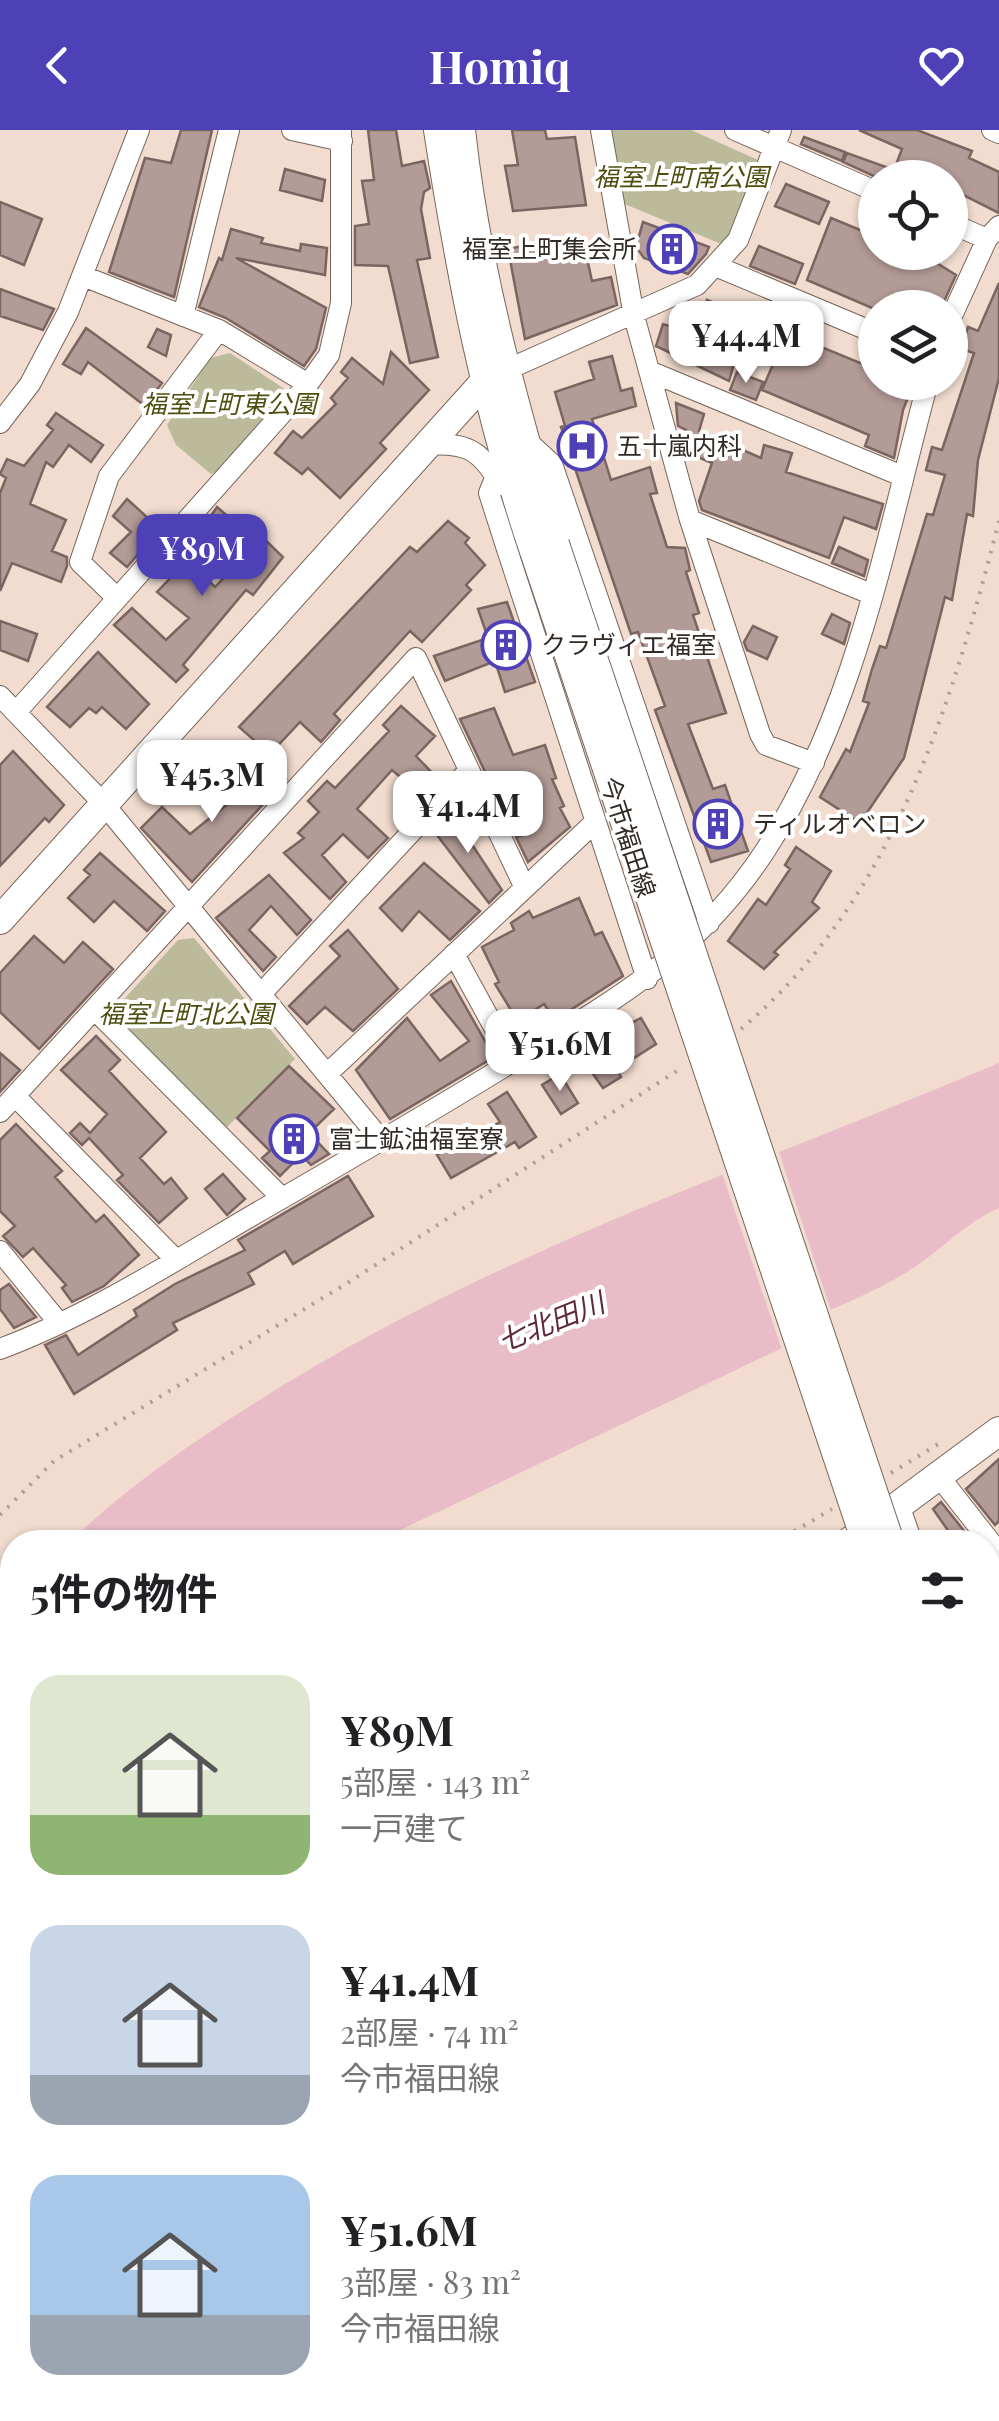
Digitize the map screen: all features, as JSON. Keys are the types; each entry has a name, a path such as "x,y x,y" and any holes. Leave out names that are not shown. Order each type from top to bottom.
{"main road":[{"name":"今市福田線","path":"438,130 457,256 496,375 538,540 862,1530"},
{"name":"今市福田線","path":"462,130 496,375 523,438 538,540 886,1530"},
{"path":"0,920 426,445 496,375"},
{"path":"865,1530 999,1430"}],"street":[{"path":"0,423 30,384 84,276 138,130"},
{"path":"183,316 229,130"},
{"path":"18,710 115,596 308,384 329,355 341,304 342,136 292,130"},
{"path":"601,130 634,316 690,520 760,734 766,745 814,763"},
{"path":"735,130 778,139 858,182"},
{"path":"496,375 697,285 718,267 738,240 778,139"},
{"path":"965,290 993,232 968,227"},
{"path":"718,267 858,326"},
{"path":"84,276 219,330 308,384"},
{"path":"115,596 80,562 109,476 219,330"},
{"path":"649,371 902,476"},
{"path":"0,1349 59,1323 176,1260 382,1141 647,980 709,922 764,851 814,763 847,680 923,400"},
{"path":"523,438 552,464 709,922"},
{"path":"426,445 458,443 482,458 538,540"},
{"path":"496,476 490,493 647,980"},
{"path":"690,520 871,594"},
{"path":"0,1112 416,658 525,888"},
{"path":"0,696 18,710 103,803 382,1141"},
{"path":"260,994 469,770"},
{"path":"326,1074 594,822"},
{"path":"454,954 513,1062"},
{"path":"95,1010 282,1198"},
{"path":"15,1096 176,1260"},
{"path":"0,1251 59,1323"},
{"path":"938,1476 981,1530"},
{"path":"899,1504 908,1530"}],"path":[{"path":"737,1032 772,1003 863,889 904,814 974,617 999,521"},
{"path":"0,1515 54,1462 349,1282 689,1064"}],"green space":[{"name":"福室上町南公園","path":"610,130 691,130 758,160 726,246 622,203"},
{"name":"福室上町東公園","path":"230,353 283,388 287,400 225,469 211,474 176,445 167,425 210,358"},
{"name":"福室上町北公園","path":"194,938 295,1059 225,1129 120,1026 116,1008 178,940"}],"water":[{"name":"七北田川","path":"999,1063 999,1208 890,1282 787,1329 782,1348 400,1530 83,1530 179,1453 339,1353 430,1304 617,1218"}],"pier":[{"path":"778,1149 832,1314 791,1332 783,1353 721,1170"}],"building":[{"path":"181,130 212,130 174,297 109,272 145,158 171,163"},
{"path":"368,130 396,130 402,166 424,161 430,188 424,192 421,209 430,258 417,260 438,357 410,363 388,266 355,265 355,226 369,224 362,181 374,180"},
{"path":"512,130 545,130 547,139 575,137 586,205 513,211 505,166 518,165"},
{"path":"859,130 917,130 972,151 969,158 999,172 999,213 968,198 968,160 898,160 902,149"},
{"path":"804,137 845,152 842,161 801,144"},
{"path":"847,153 866,160 858,160 858,169 843,162"},
{"path":"285,169 325,180 322,201 280,190"},
{"path":"786,184 829,202 819,224 775,206"},
{"path":"0,202 42,219 24,265 0,255"},
{"path":"831,218 858,229 858,270 948,270 956,275 949,290 858,290 858,302 807,280"},
{"name":"福室上町集会所","path":"643,222 709,247 706,254 688,274 644,258 636,247"},
{"path":"231,229 263,238 261,243 300,251 301,244 327,248 325,275 236,258 326,308 316,349 304,366 226,318 199,307 219,258 222,260"},
{"path":"552,240 554,247 583,240 592,281 611,277 617,305 525,339 508,249"},
{"path":"759,246 803,264 795,284 750,266"},
{"path":"999,283 999,378 978,460 973,516 967,514 952,600 945,597 904,758 860,823 820,797 846,749 850,752 869,703 863,701 880,646 886,648 927,514 933,515 945,475 926,470 932,447 942,450 958,400 968,400 968,371 974,353 968,351 968,327 978,331"},
{"path":"0,289 54,309 43,330 0,316"},
{"path":"707,300 858,362 858,400 907,400 894,458 865,446 869,435 762,390 777,355 740,343 729,381 656,346 663,324 693,334"},
{"path":"86,328 162,383 145,406 88,362 81,374 63,364"},
{"path":"157,329 171,335 166,356 148,347"},
{"path":"391,352 429,390 380,443 386,449 340,498 308,468 302,474 275,453 293,431 302,438 336,404 331,398 348,378 341,372 352,358 383,384"},
{"path":"612,356 621,391 632,388 636,406 592,419 611,480 650,467 657,493 650,494 667,547 685,548 690,570 686,572 699,613 693,615 726,713 688,724 713,789 725,785 748,851 711,862 655,710 665,706 638,632 631,634 561,427 565,426 555,392 594,379 589,362"},
{"path":"737,372 763,382 756,400 730,390"},
{"path":"676,403 704,414 699,431 761,458 764,445 792,453 786,472 883,504 876,529 844,517 829,558 702,510 699,501 712,463 686,452 683,444 690,432 678,426"},
{"path":"56,413 103,445 91,462 69,445 53,467 46,462 30,504 66,520 52,551 67,557 67,566 61,582 12,563 0,591 0,493 6,478 0,474 7,459 24,466 53,430 47,425"},
{"path":"127,499 160,529 127,567 110,553 131,532 113,516"},
{"path":"217,507 246,532 251,526 283,557 253,595 246,590 183,665 188,670 176,682 114,625 132,608 166,640 189,618 157,592 188,560 215,587 247,553 208,520"},
{"path":"448,521 469,538 465,543 485,565 466,585 471,590 422,642 410,631 334,714 340,720 321,742 300,722 270,754 239,727 410,547 417,552"},
{"path":"839,547 868,560 864,576 832,563"},
{"name":"クラヴィエ福室","path":"507,602 535,682 505,692 495,661 445,681 434,656 488,638 478,609"},
{"path":"832,614 850,623 844,644 822,634"},
{"path":"0,621 37,634 28,661 0,650"},
{"path":"753,626 777,637 767,659 747,650 744,642"},
{"path":"98,652 149,704 126,729 102,707 96,713 89,708 70,727 47,707"},
{"path":"401,706 435,736 416,756 440,781 425,798 392,770 357,809 388,838 368,858 343,834 322,855 346,882 330,899 284,853 304,838 298,833 319,812 308,801 327,781 335,788 389,731 383,725"},
{"path":"494,708 513,755 545,745 556,778 552,779 564,806 560,808 570,827 528,862 516,837 523,835 496,795 460,719"},
{"path":"13,751 64,805 49,822 45,818 0,866 0,765"},
{"path":"267,759 286,779 192,882 141,828 162,807 190,834 255,782 249,776"},
{"path":"461,814 474,833 467,837 502,890 489,903 433,830"},
{"path":"796,847 831,871 812,902 819,908 774,952 778,955 764,969 728,941 758,899 766,905 790,869 785,865"},
{"path":"100,853 165,911 147,931 114,901 94,922 68,898 90,875 84,870"},
{"path":"424,863 480,911 450,940 419,911 402,931 380,908"},
{"path":"269,875 311,920 297,935 271,906 249,930 276,957 263,971 216,918"},
{"path":"579,898 595,935 602,932 623,976 555,1020 544,1004 524,1017 534,1033 518,1042 504,1013 511,1010 495,984 499,982 482,947 514,930 511,923 529,911 533,918"},
{"path":"348,930 398,989 353,1031 325,1007 307,1024 289,1006 340,956 330,946"},
{"path":"34,936 64,963 83,942 113,969 39,1049 0,1012 0,973"},
{"path":"451,981 494,1057 390,1119 356,1070 407,1018 440,1061 469,1041 431,995"},
{"path":"641,1018 656,1044 617,1069 621,1077 603,1088 581,1057 620,1037 616,1031"},
{"path":"96,1036 120,1060 109,1071 166,1132 140,1158 164,1184 171,1178 187,1198 159,1223 117,1180 123,1175 89,1138 82,1145 70,1133 80,1123 90,1133 107,1114 61,1070"},
{"path":"0,1053 20,1070 0,1092"},
{"path":"289,1066 334,1109 309,1133 329,1154 311,1165 301,1155 280,1176 262,1158 270,1151 237,1118"},
{"path":"560,1074 578,1103 561,1114 542,1085"},
{"path":"507,1092 536,1137 519,1148 515,1142 451,1178 437,1155 500,1122 488,1104"},
{"path":"16,1124 62,1171 55,1177 96,1222 104,1215 139,1255 104,1286 72,1302 62,1288 66,1285 33,1248 23,1257 3,1236 15,1226 0,1211 0,1140"},
{"path":"223,1174 245,1199 227,1215 205,1189"},
{"path":"348,1176 373,1216 293,1264 285,1251 248,1273 254,1284 173,1323 177,1330 74,1394 45,1345 66,1335 78,1355 137,1316 134,1310 175,1284 245,1250 238,1240"},
{"path":"9,1284 36,1317 14,1328 0,1309 0,1290"},
{"path":"999,1459 999,1521 995,1525 966,1489"},
{"path":"941,1502 963,1530 948,1530 933,1509"}],"place":[{"name":"福室上町集会所","path":"672,249"},
{"name":"五十嵐内科","path":"582,446"},
{"name":"クラヴィエ福室","path":"506,645"},
{"name":"ティルオベロン","path":"718,824"},
{"name":"富士鉱油福室寮","path":"294,1139"}]}
